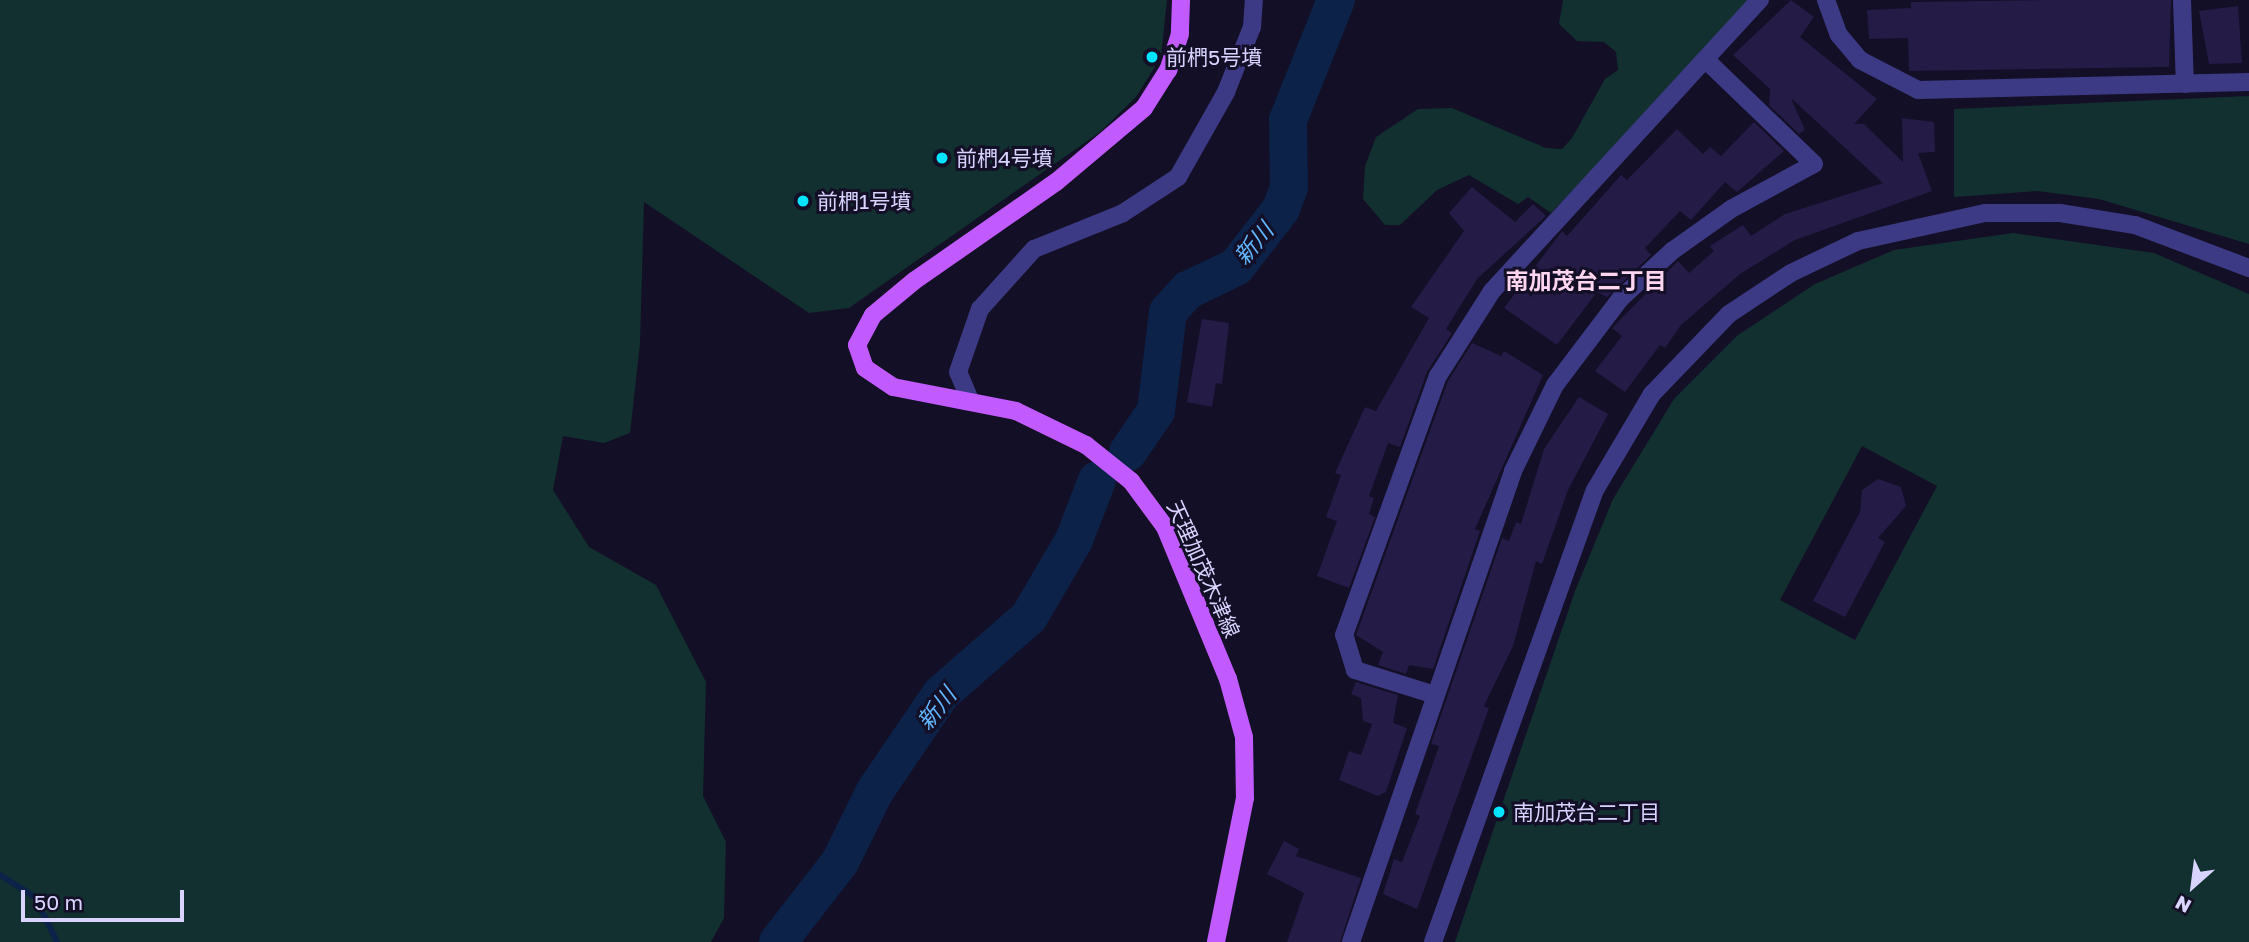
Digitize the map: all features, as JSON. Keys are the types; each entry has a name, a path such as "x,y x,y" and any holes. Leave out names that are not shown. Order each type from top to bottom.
{"main road":[{"name":"天理加茂木津線","path":"1181,0 1180,34 1168,70 1144,108 1056,182 914,281 860,333 859,356 875,378 913,392 970,400 1016,411 1099,453 1148,500 1193,587 1235,699 1246,755 1240,834 1216,942"}],"street":[{"path":"970,400 958,372 980,309 1034,249 1123,213 1178,177 1226,92 1252,27 1254,0"},
{"path":"1435,695 1355,670 1344,635 1425,404 1492,292 1760,0"},
{"path":"1826,0 1839,34 1860,60 1918,90 2249,82"},
{"path":"2182,0 2185,84"},
{"path":"1352,942 1435,695 1525,441 1575,354 1672,251 1731,209 1814,164 1705,59"},
{"path":"1433,942 1595,490 1652,394 1729,314 1791,273 1858,241 1985,213 2060,213 2134,225 2249,268"}],"green space":[{"path":"0,0 1167,0 1161,57 1136,97 1100,132 849,308 809,313 644,202 640,344 630,433 604,443 563,436 553,490 589,547 656,585 706,682 703,796 726,842 724,918 711,942 0,942"},
{"path":"1563,0 1753,0 1551,213 1528,197 1518,204 1469,175 1437,190 1400,225 1385,225 1363,199 1365,166 1376,137 1418,109 1452,108 1546,148 1562,149 1572,138 1605,79 1618,70 1616,52 1604,42 1577,41 1559,24"},
{"path":"2249,96 2249,244 2099,199 2038,191 1954,197 1954,109"},
{"path":"2013,233 2154,253 2249,294 2249,942 1455,942 1575,591 1613,499 1674,399 1738,335 1815,284 1894,250","holes":["1862,446 1937,486 1855,640 1780,600"]}],"building":[{"path":"1791,0 1814,17 1800,37 1877,99 1854,124 1864,124 1903,162 1902,118 1934,122 1935,152 1918,153 1932,191 1795,240 1740,274 1681,325 1665,348 1660,345 1625,392 1595,371 1622,336 1612,328 1678,261 1689,273 1714,251 1710,246 1743,225 1751,236 1785,214 1883,183 1791,98 1805,130 1799,134 1769,105 1770,89 1733,55"},
{"path":"2171,0 2169,67 1909,71 1908,38 1869,39 1867,10 1911,8 1911,2"},
{"path":"2238,6 2242,63 2209,64 2199,11"},
{"path":"1754,122 1784,151 1737,192 1725,182 1691,220 1680,211 1645,248 1651,255 1607,297 1597,292 1557,345 1504,308 1562,231 1567,236 1621,175 1627,180 1677,129 1703,154 1710,147 1721,156"},
{"path":"1472,187 1515,222 1533,204 1546,216 1477,279 1446,329 1452,333 1427,372 1400,447 1388,443 1369,496 1374,498 1369,514 1375,517 1349,588 1317,576 1337,521 1326,517 1341,475 1335,473 1365,407 1376,411 1429,318 1411,307 1464,231 1449,213"},
{"path":"1202,319 1229,323 1222,384 1216,383 1212,407 1187,402"},
{"path":"1472,343 1501,356 1504,351 1543,375 1475,529 1480,531 1433,669 1409,665 1406,674 1378,665 1383,652 1356,635 1448,381"},
{"path":"1579,397 1608,414 1568,490 1542,564 1536,561 1513,646 1484,706 1489,708 1417,909 1383,894 1394,859 1402,862 1420,816 1415,814 1439,746 1431,744 1502,538 1509,541 1516,522 1521,524 1544,449"},
{"path":"1878,479 1901,487 1906,506 1878,538 1885,542 1845,617 1813,601 1860,512 1862,490"},
{"path":"1356,682 1398,695 1393,723 1407,728 1386,792 1378,796 1339,780 1349,751 1361,755 1372,724 1363,721 1361,698 1351,694"},
{"path":"1284,841 1299,849 1296,856 1361,878 1340,942 1287,942 1304,893 1267,874"}],"waterway":[{"name":"新川","path":"1128,452 1156,411 1168,312 1188,290 1236,267 1281,209 1289,187 1288,120 1336,0"},
{"name":"新川","path":"778,942 840,862 875,791 941,694 1029,617 1074,540 1097,480"},
{"path":"0,875 35,897 57,942"}],"place":[{"name":"前椚5号墳","path":"1152,57"},
{"name":"前椚4号墳","path":"942,158"},
{"name":"前椚1号墳","path":"803,201"},
{"name":"南加茂台二丁目","path":"1499,812"}],"district":[{"name":"南加茂台二丁目","path":"1586,280"}]}
